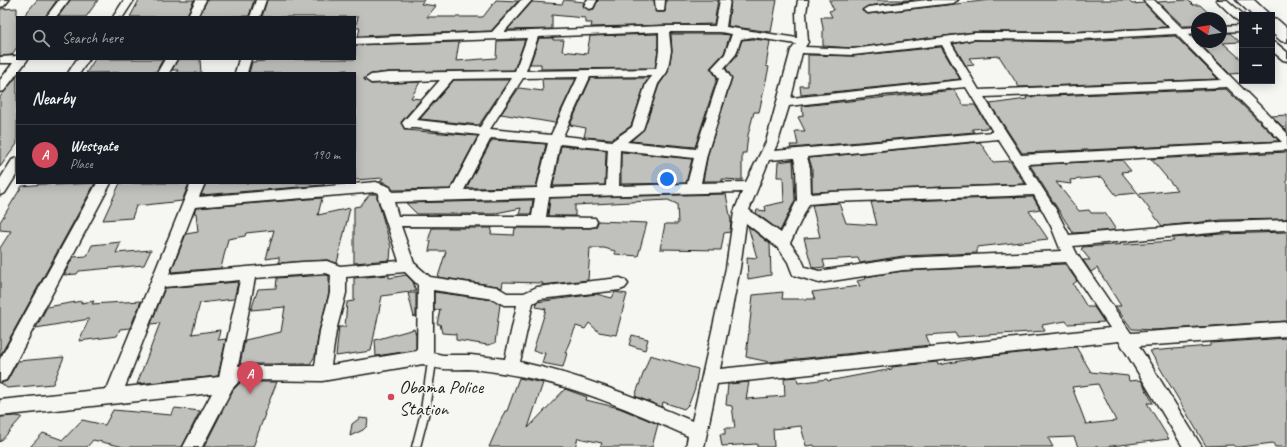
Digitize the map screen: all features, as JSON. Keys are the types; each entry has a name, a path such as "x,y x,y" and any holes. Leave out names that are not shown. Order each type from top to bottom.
{"highway":[{"path":"1244,0 1258,12"},
{"path":"1275,26 1287,36"}],"street":[{"path":"0,4 4,0"},
{"path":"52,16 64,0"},
{"path":"119,16 129,0"},
{"path":"193,16 201,0"},
{"path":"255,16 261,0"},
{"path":"496,36 527,0"},
{"path":"720,29 725,0"},
{"path":"192,447 226,384 236,373 322,374 428,360 511,367 593,388 697,439 733,268 741,212 758,168 766,156 784,103 800,46 803,0"},
{"path":"868,10 952,0"},
{"path":"1148,0 1287,140"},
{"path":"1221,0 1239,16"},
{"path":"1227,29 1239,28"},
{"path":"356,42 664,29 720,29 776,36 800,46 848,52 945,41 960,36 979,35 1022,38 1191,30"},
{"path":"614,146 638,129 652,84 661,72 665,51 664,29"},
{"path":"455,195 485,132 519,76 534,34"},
{"path":"693,188 701,154 725,78 718,68 734,50 736,36 776,36"},
{"path":"945,41 1001,134 1037,190 1065,241 1070,256 1125,337 1193,447"},
{"path":"1275,48 1287,58"},
{"path":"0,60 16,59"},
{"path":"0,88 21,60"},
{"path":"75,72 82,60"},
{"path":"164,72 170,60"},
{"path":"241,72 246,60"},
{"path":"372,79 388,77 519,76 661,72"},
{"path":"538,221 555,139 586,73"},
{"path":"450,76 412,120 408,121 410,125 415,124 701,154"},
{"path":"784,103 882,91 1230,83"},
{"path":"766,156 1001,134"},
{"path":"612,191 614,146"},
{"path":"1018,160 1287,146"},
{"path":"783,243 804,200 803,168 799,152"},
{"path":"0,190 16,165"},
{"path":"0,375 103,184"},
{"path":"113,395 198,184"},
{"path":"189,203 376,187 385,190 392,221 408,266 426,283 497,293 504,299 526,299 537,293 620,284"},
{"path":"386,197 750,187"},
{"path":"804,200 831,197 1037,190"},
{"path":"741,212 783,243 798,264 798,271 804,274 820,277 903,264 1070,256"},
{"path":"392,221 590,222"},
{"path":"1065,241 1222,226 1287,225"},
{"path":"158,281 327,267 339,272 408,266"},
{"path":"322,374 328,331 338,293 339,272"},
{"path":"226,384 249,273"},
{"path":"426,283 428,360"},
{"path":"511,367 526,299"},
{"path":"710,378 1125,337 1287,329"},
{"path":"0,408 226,384"}],"lane":[{"path":"416,447 424,416 428,360"}],"building":[{"path":"37,0 57,0 46,16 24,16"},
{"path":"70,0 98,0 87,16 59,16"},
{"path":"139,0 194,0 186,16 131,16"},
{"path":"207,0 254,0 249,16 199,16"},
{"path":"267,0 424,0 421,4 436,6 427,17 483,17 496,0 518,1 491,31 358,36 360,28 356,28 358,17 356,16 262,16"},
{"path":"564,0 584,2 583,6 589,10 594,9 598,0 654,0 656,12 665,12 666,0 718,0 714,24 591,27 592,23 585,23 585,18 552,15 552,29 507,30 532,2 562,4"},
{"path":"731,0 777,0 771,32 728,26"},
{"path":"829,0 914,0 868,6 862,11 868,14 991,0 1128,0 1132,4 1144,3 1167,27 1066,32 974,32 853,48 823,46 823,28 821,17 832,17 829,11 834,10"},
{"path":"1188,0 1193,5 1200,5 1208,12 1191,12 1191,26 1183,26 1158,2"},
{"path":"17,8 16,49 12,55 0,56 0,9"},
{"path":"1227,33 1230,33 1239,42 1227,43"},
{"path":"658,34 658,51 655,68 541,69 541,64 530,64 539,38 564,40 562,51 587,54 590,36"},
{"path":"671,34 730,35 724,53 710,68 717,78 695,147 631,141 644,129 659,85 668,72 672,51"},
{"path":"1175,36 1218,79 1019,87 999,56 969,58 974,65 966,66 953,44 974,40 1066,42"},
{"path":"753,39 770,41 766,66 769,67 759,112 754,112 748,135 746,153 742,153 742,180 722,179 723,181 703,181 708,154 732,78 726,68 737,55 742,40"},
{"path":"525,40 514,70 388,72 371,74 364,79 371,84 420,82 411,98 421,99 401,122 405,130 478,136 450,189 393,190 382,181 383,183 380,182 383,178 356,180 356,72 348,72 347,70 328,72 249,72 252,62 266,60 356,60 356,45 459,42 456,61 496,58 497,41"},
{"path":"941,47 960,79 801,95 800,86 808,86 808,55 853,56"},
{"path":"1227,47 1239,57 1239,73 1230,74 1204,48 1227,48"},
{"path":"94,60 162,60 156,72 87,72"},
{"path":"177,60 200,60 201,72 177,72 178,70 172,70"},
{"path":"16,77 16,145 0,167 0,97"},
{"path":"591,78 649,78 645,84 631,126 612,139 584,137 586,128 570,125"},
{"path":"542,79 576,79 555,123 501,114 519,88 543,91"},
{"path":"454,80 509,80 479,125 420,119"},
{"path":"1226,89 1279,141 1022,153 990,104 1027,99 1026,97"},
{"path":"954,90 963,105 975,105 989,128 972,129 974,132 791,148 790,145 798,145 795,131 805,131 798,117 803,116 802,106"},
{"path":"1287,115 1287,131 1272,116"},
{"path":"492,140 546,144 536,187 466,188"},
{"path":"980,142 993,162 1010,161 1025,184 812,192 812,168 809,158"},
{"path":"561,146 606,150 605,185 553,186"},
{"path":"621,152 692,159 686,183 621,184"},
{"path":"1287,152 1287,219 1222,220 1162,226 1138,194 1177,190 1151,159"},
{"path":"793,160 795,200 780,231 756,213 757,210 766,211 765,206 784,202 783,177 777,177 778,162"},
{"path":"1122,160 1131,171 1121,172 1138,193 1116,195 1102,177 1070,180 1071,184 1056,182 1079,211 1089,210 1091,213 1105,213 1116,230 1073,233 1030,165"},
{"path":"45,184 94,184 0,356 0,248 11,231 0,230 0,222 22,186"},
{"path":"120,184 189,184 182,201 136,206 132,218 103,220"},
{"path":"206,184 324,184 324,185 201,195"},
{"path":"370,194 377,194 391,247 390,260 354,263 354,207 360,206"},
{"path":"726,194 731,221 730,232 724,233 721,250 660,249 665,224 678,224 677,204 668,200 575,205 575,216 548,216 550,198"},
{"path":"1033,197 1040,209 1029,211 1048,239 977,247 977,253 903,256 860,263 858,258 823,260 825,267 815,268 812,267 804,238 820,237 812,205 839,203 846,223 877,225 871,202"},
{"path":"322,198 318,215 350,208 337,263 327,260 279,263 279,257 266,259 274,230 246,233 245,236 228,239 221,268 171,272 186,234 198,232 196,213 194,213 196,208"},
{"path":"533,200 531,214 519,214 521,208 495,214 417,214 406,203"},
{"path":"598,221 647,223 638,256 615,254 615,251 604,248 590,248 588,280 542,285 543,283 503,282 502,288 438,277 446,251 429,251 431,241 428,241 432,228 492,228 491,234 514,235 515,228 590,228 596,227"},
{"path":"748,226 770,244 771,275 748,279 747,257 757,258"},
{"path":"1287,232 1287,321 1155,330 1132,329 1115,306 1121,306 1097,268 1091,272 1083,260 1090,260 1081,249 1083,248 1082,247 1174,241 1172,238 1222,234"},
{"path":"121,242 116,253 151,250 144,265 79,271 77,274 64,275 73,257 87,256 92,245"},
{"path":"1065,264 1077,281 1073,284 1087,307 1094,307 1104,322 1068,324 1066,321 1042,325 1045,331 957,337 955,333 926,335 930,345 769,362 746,357 753,295 783,292 782,299 815,299 812,292 860,286 857,281 866,279 865,277 903,271"},
{"path":"389,275 389,278 406,275 413,282 416,291 382,296 371,351 336,356 339,327 345,327 347,302 354,301 354,278"},
{"path":"329,276 329,293 319,331 315,356 310,364 240,364 245,340 281,332 285,307 251,310 258,289 276,288 277,278"},
{"path":"238,282 234,299 200,303 192,334 220,330 218,340 226,339 218,376 137,384 160,323 151,324 165,288"},
{"path":"434,292 493,300 500,304 495,343 488,345 456,340 456,334 442,333 440,324 437,324 440,309 434,311"},
{"path":"615,292 627,294 616,335 599,332 589,323 585,329 576,326 565,353 567,353 563,367 542,363 545,353 533,351 546,309 536,307 537,302 596,294 612,298"},
{"path":"408,293 416,293 416,316 414,317"},
{"path":"82,301 81,303 94,301 92,304 141,301 130,328 120,329 117,336 79,341 89,319 36,328 47,307"},
{"path":"414,329 416,335 416,350 376,356 375,340"},
{"path":"632,335 648,339 645,350 629,345"},
{"path":"1287,338 1287,447 1275,447 1273,443 1240,447 1235,447 1233,445 1206,446 1150,351 1210,346 1210,343"},
{"path":"1076,347 1091,372 1128,376 1129,381 1141,380 1153,403 1147,403 1169,439 1104,447 1078,447 1074,437 1048,438 1053,447 815,447 814,445 806,446 801,426 773,429 774,447 757,447 757,444 722,446 720,434 725,434 725,428 735,428 732,406 726,405 728,384 749,382 746,399 785,396 784,378 797,377 798,383 827,379 828,381 892,369 892,367 937,362 938,365 982,357","holes":["1098,384 1116,421 1086,424 1072,387"]},
{"path":"650,355 698,369 695,388 689,404 684,409 663,402 662,407 635,396"},
{"path":"64,357 53,384 7,388 1,383 7,381 18,361"},
{"path":"519,378 543,383 528,428 565,389 587,397 586,400 619,408 658,424 652,447 600,447 602,443 578,438 575,447 489,447 505,411 507,411"},
{"path":"241,382 277,382 253,447 204,447 233,390"},
{"path":"175,408 200,411 182,447 124,447 93,440 87,447 30,447 43,433 63,440 82,420 105,425 113,410 171,415"},
{"path":"0,417 22,417 0,442"},
{"path":"360,418 368,419 367,426 363,430 350,436 352,424"}],"place":[{"name":"Westgate","path":"250,394"},
{"name":"Obama Police Station","path":"391,397"}]}
